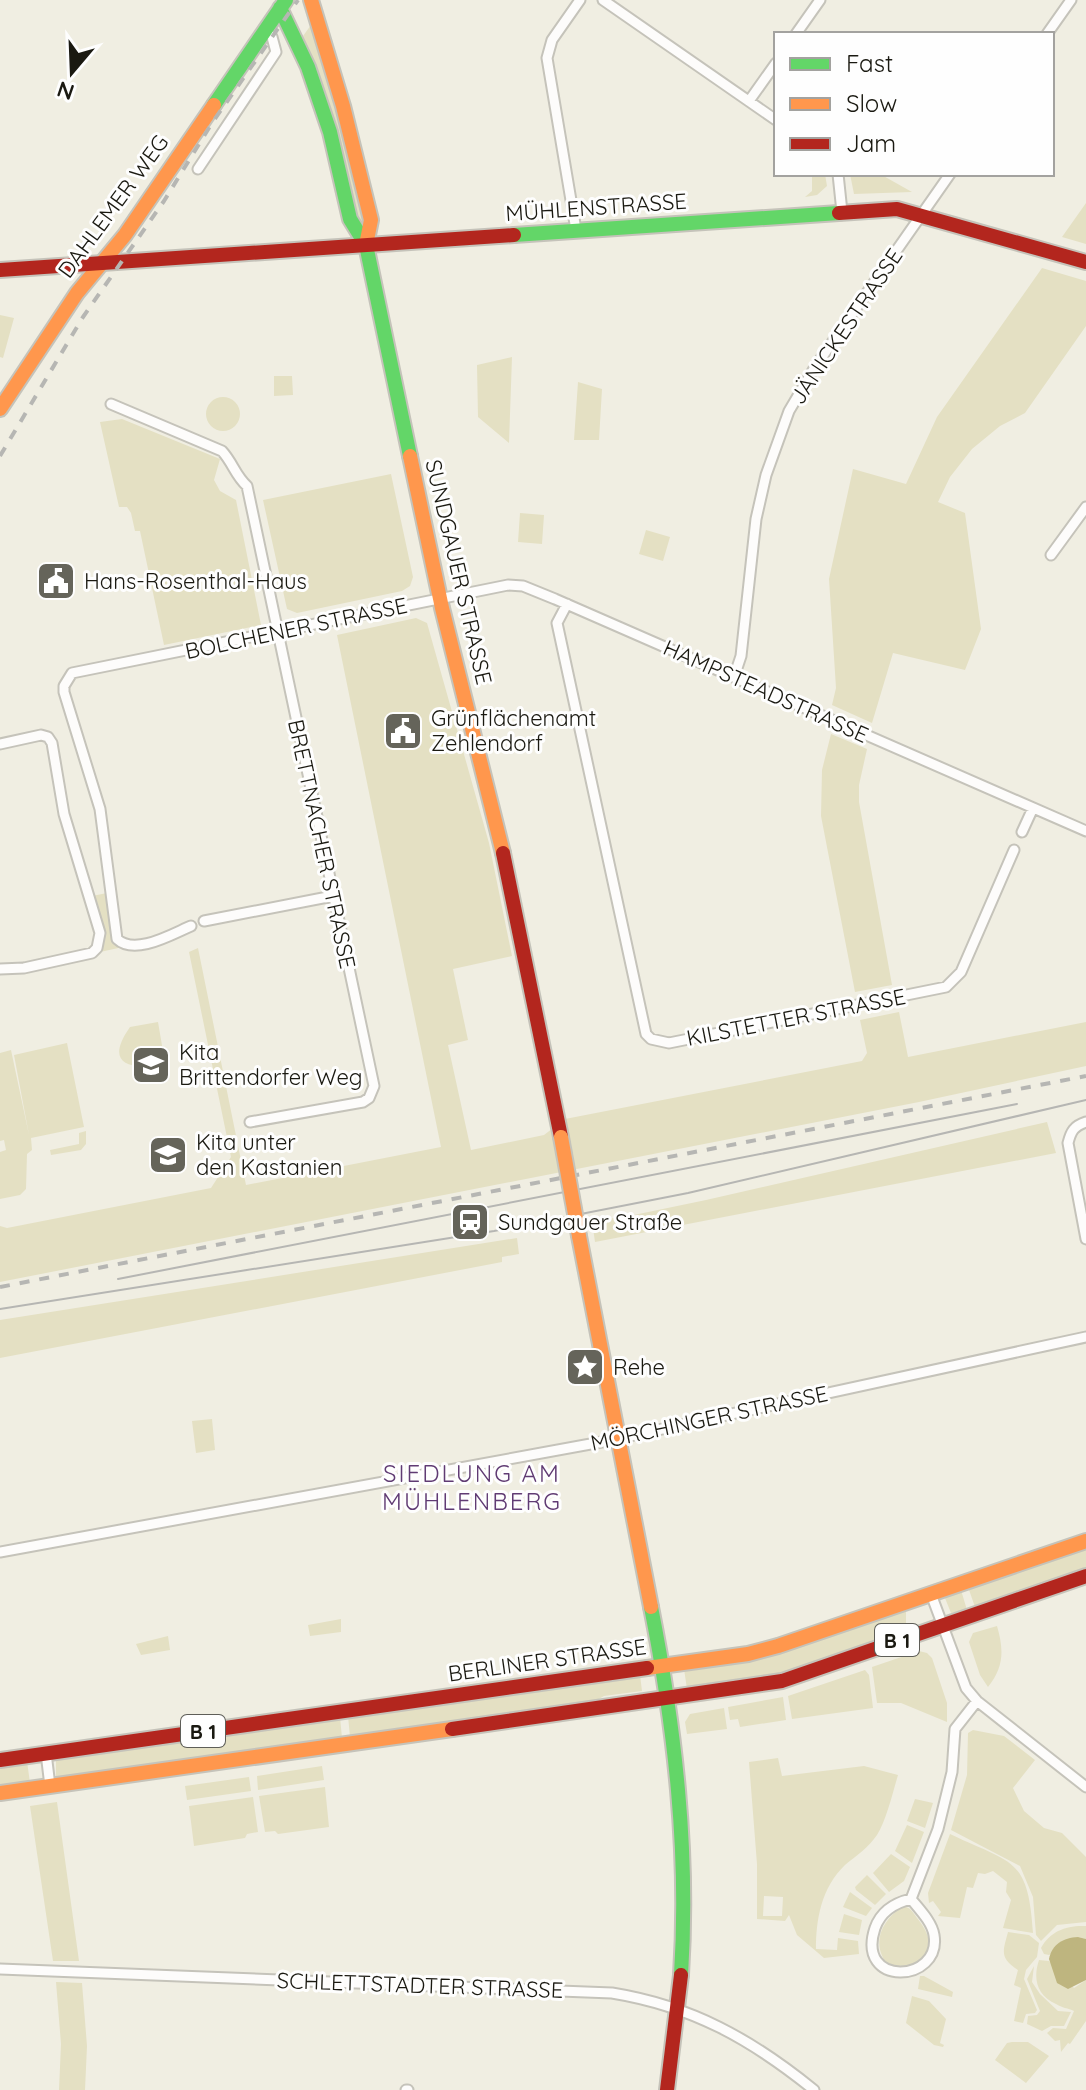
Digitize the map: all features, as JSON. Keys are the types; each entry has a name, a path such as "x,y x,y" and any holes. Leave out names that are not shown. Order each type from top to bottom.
{"street":[{"name":"SUNDGAUER STRASSE","path":"311,0 339,91 371,220 366,245"},
{"path":"576,230 547,58 552,40 580,0"},
{"path":"603,0 774,119"},
{"path":"797,32 820,0"},
{"path":"1048,32 1071,0"},
{"name":"SUNDGAUER STRASSE","path":"283,4 330,132 350,219 366,245 440,597 495,812 663,1666 681,1805 684,1867 679,2008 667,2090"},
{"name":"DAHLEMER WEG","path":"0,409 77,293 125,235 283,4"},
{"path":"198,169 276,52 272,37 265,30"},
{"path":"749,101 774,66"},
{"path":"838,176 842,212"},
{"name":"JÄNICKESTRASSE","path":"734,677 741,656 756,519 766,475 785,420 800,389 949,176"},
{"name":"MÜHLENSTRASSE","path":"0,270 897,209 1086,262"},
{"name":"BRETTNACHER STRASSE","path":"111,404 222,451 236,475 247,486 374,1086 369,1098 363,1102 250,1122"},
{"path":"1051,555 1086,507"},
{"name":"HAMPSTEADSTRASSE","path":"440,597 508,585 523,586 1086,831"},
{"name":"BOLCHENER STRASSE","path":"191,926 161,939 131,946 117,939 100,809 64,692 72,673 440,597"},
{"name":"KILSTETTER STRASSE","path":"567,604 557,623 646,1034 651,1039 669,1043 946,987 961,972 1014,850"},
{"path":"0,744 41,735 48,737 52,743 64,814 100,933 97,948 92,953 24,968 0,969"},
{"path":"1022,832 1033,808"},
{"path":"204,921 333,896"},
{"path":"1086,1122 1070,1133 1068,1143 1086,1239"},
{"name":"MÖRCHINGER STRASSE","path":"0,1552 619,1438 1086,1337"},
{"name":"BERLINER STRASSE","path":"0,1760 764,1650 1086,1541"},
{"name":"B 1","path":"0,1793 782,1681 1086,1576"},
{"path":"931,1594 966,1688 977,1701 1086,1787"},
{"path":"911,1899 932,1930 933,1948 917,1967 896,1974 882,1966 875,1956 873,1934 878,1920 888,1908 911,1899 938,1829 952,1772 955,1729 977,1701"},
{"path":"46,1753 50,1786"},
{"name":"SCHLETTSTADTER STRASSE","path":"0,1969 588,1991 638,1998 679,2008 717,2025 754,2046 814,2090"}],"shaded area":[{"path":"311,25 338,113 363,221 359,221 332,112 303,36"},
{"path":"812,176 825,176 827,186 817,195 805,197 812,191"},
{"path":"850,176 884,176 912,192 854,194"},
{"path":"1086,203 1086,244 1062,237"},
{"path":"1042,268 1086,281 1086,326 1025,413 1000,426 972,449 950,477 938,502 965,513 981,629 965,670 893,653 872,723 832,705 836,688 829,579 853,469 906,484 937,417"},
{"path":"0,315 14,318 3,358 0,357"},
{"path":"512,357 509,443 478,417 477,365"},
{"path":"274,376 292,376 293,395 274,396"},
{"path":"578,382 602,389 599,440 574,440"},
{"path":"223,397 235,402 240,414 235,426 223,431 211,426 206,414 211,402"},
{"path":"122,419 220,459 214,480 220,491 236,500 261,625 164,645 140,531 135,531 127,507 119,507 100,422"},
{"path":"391,474 413,577 410,586 402,591 297,613 287,609 263,500"},
{"path":"520,513 544,515 542,544 518,542"},
{"path":"646,530 670,537 663,561 639,554"},
{"path":"416,618 427,623 489,843 512,956 453,969 468,1040 448,1045 471,1150 544,1135 565,1119 862,1061 867,1053 860,1020 899,1012 908,1057 1086,1022 1086,1066 919,1102 0,1282 0,1226 7,1228 211,1188 231,1157 189,952 198,948 246,1185 441,1147 337,635"},
{"path":"831,734 867,749 859,785 859,802 892,985 855,992 821,816 822,770"},
{"path":"107,893 114,939 123,947 100,952 103,931 92,896"},
{"path":"158,1022 165,1063 141,1066 125,1062 119,1050 130,1027"},
{"path":"67,1043 84,1127 31,1138 32,1150 27,1154 26,1189 20,1195 0,1199 0,1152 6,1150 4,1140 0,1141 0,1053 11,1050 29,1135 14,1055"},
{"path":"1047,1122 1056,1153 595,1242 592,1221 706,1200"},
{"path":"86,1131 86,1144 81,1150 51,1155 50,1150 79,1144 79,1133"},
{"path":"517,1238 519,1254 502,1257 502,1262 0,1358 0,1320"},
{"path":"212,1419 215,1450 196,1453 192,1421"},
{"path":"1086,1547 1086,1569 975,1607 968,1587"},
{"path":"961,1590 967,1610 951,1613 946,1595"},
{"path":"906,1608 906,1631 776,1675 687,1689 684,1669"},
{"path":"341,1619 341,1632 310,1636 308,1625"},
{"path":"997,1626 1001,1658 988,1687 980,1675 969,1642 973,1633"},
{"path":"168,1636 170,1650 141,1655 136,1644"},
{"path":"919,1651 932,1658 947,1703 947,1722 901,1703 877,1703 872,1667"},
{"path":"865,1670 869,1675 873,1708 792,1719 788,1696"},
{"path":"640,1675 642,1691 604,1696 592,1703 350,1737 348,1716"},
{"path":"783,1697 786,1720 740,1727 738,1719 730,1720 728,1707"},
{"path":"724,1708 727,1729 687,1734 685,1722 690,1714"},
{"path":"340,1717 342,1738 56,1778 56,1757"},
{"path":"973,1730 1004,1736 1035,1760 1013,1788 1024,1811 1044,1828 1062,1833 1086,1857 1086,1922 1057,1925 1041,1941 1036,1935 1033,1897 1020,1866 951,1830 967,1775 968,1733"},
{"path":"778,1758 782,1776 864,1766 898,1775 877,1835 837,1874 825,1894 819,1916 816,1949 837,1950 838,1938 858,1941 859,1954 824,1958 797,1935 789,1915 785,1921 757,1919 757,1864 749,1762","holes":["764,1896 783,1897 782,1916 763,1916"]},
{"path":"27,1761 30,1783 0,1787 0,1765"},
{"path":"322,1766 324,1780 258,1790 257,1776"},
{"path":"249,1777 251,1791 187,1800 185,1786"},
{"path":"325,1787 329,1827 278,1834 275,1831 265,1832 259,1796"},
{"path":"253,1797 258,1832 247,1834 245,1838 194,1846 189,1806"},
{"path":"915,1799 933,1803 925,1828 907,1821"},
{"path":"57,1802 79,1961 53,1961 30,1806"},
{"path":"907,1825 924,1832 912,1863 895,1851"},
{"path":"950,1834 1003,1858 1013,1866 1027,1890 1033,1933 1003,1928 1011,1900 1006,1892 1007,1882 993,1871 978,1873 973,1888 967,1887 960,1918 938,1916 941,1912 933,1901 929,1903 928,1893"},
{"path":"891,1854 910,1867 904,1881 889,1892 873,1873"},
{"path":"867,1875 886,1894 875,1905 855,1887"},
{"path":"850,1892 872,1908 866,1916 843,1907"},
{"path":"903,1906 911,1910 925,1929 929,1948 921,1961 903,1968 890,1968 880,1951 880,1934 888,1919"},
{"path":"844,1914 862,1920 859,1935 839,1932"},
{"path":"1086,1926 1086,1939 1078,1937 1049,1955 1044,1954 1041,1948 1054,1933"},
{"path":"1008,1932 1029,1935 1039,1943 1037,1957 1026,1970 1024,1979 1037,2010 1026,2014 1023,2023 1014,2021 1021,1988 1014,1985 1018,1970 1004,1954"},
{"path":"1078,1937 1086,1939 1086,1980 1068,1989 1057,1983 1049,1959 1059,1943"},
{"path":"1039,1960 1049,1961 1074,1988 1086,1980 1086,2021 1061,2052 1060,2040 1055,2041 1047,2033 1053,2028 1066,2029 1074,2011 1049,2000 1040,1991 1036,1979"},
{"path":"1034,1966 1032,1982 1040,1994 1058,2011 1071,2012 1064,2026 1051,2026 1042,2031 1027,2024 1028,2016 1037,2015 1040,2011 1027,1979"},
{"path":"920,1976 953,1992 952,1997 918,1989"},
{"path":"56,1982 82,1983 87,2046 85,2090 59,2090 61,2044"},
{"path":"912,1996 929,2001 946,2019 940,2043 943,2047 934,2045 906,2023"},
{"path":"1028,2042 1049,2056 1026,2083 995,2060 1007,2043"}],"tram line":[{"path":"0,1309 494,1231 688,1193 1086,1100"},
{"path":"118,1279 1017,1104"}],"railway":[{"path":"0,456 83,317 298,0"},
{"path":"0,1287 1086,1076"}],"traffic: fast":[{"path":"214,105 286,0"},
{"path":"280,8 308,67 330,132 350,219 366,245 410,456"},
{"path":"514,235 839,213"},
{"path":"651,1607 667,1699 678,1790 683,1882 681,1975"}],"traffic: slow":[{"path":"311,0 343,106 371,220 366,245"},
{"path":"0,409 77,293 125,235 214,105"},
{"path":"410,456 442,608 503,853"},
{"path":"561,1137 579,1236"},
{"path":"579,1236 651,1607"},
{"path":"647,1668 748,1654 778,1646 1086,1541"},
{"path":"0,1793 452,1729"}],"traffic: jam":[{"path":"839,213 897,209 1086,262"},
{"path":"0,270 514,235"},
{"path":"503,853 561,1137"},
{"path":"452,1729 782,1681 1086,1576"},
{"path":"0,1760 647,1668"},
{"path":"667,2090 681,1975"}],"place":[{"name":"Hans-Rosenthal-Haus","path":"56,581"},
{"name":"Grünflächenamt Zehlendorf","path":"403,731"},
{"name":"Kita Brittendorfer Weg","path":"151,1065"},
{"name":"Kita unter den Kastanien","path":"168,1155"},
{"name":"Sundgauer Straße","path":"470,1222"},
{"name":"Rehe","path":"585,1367"}],"district":[{"name":"SIEDLUNG AM MÜHLENBERG","path":"472,1487"}]}
